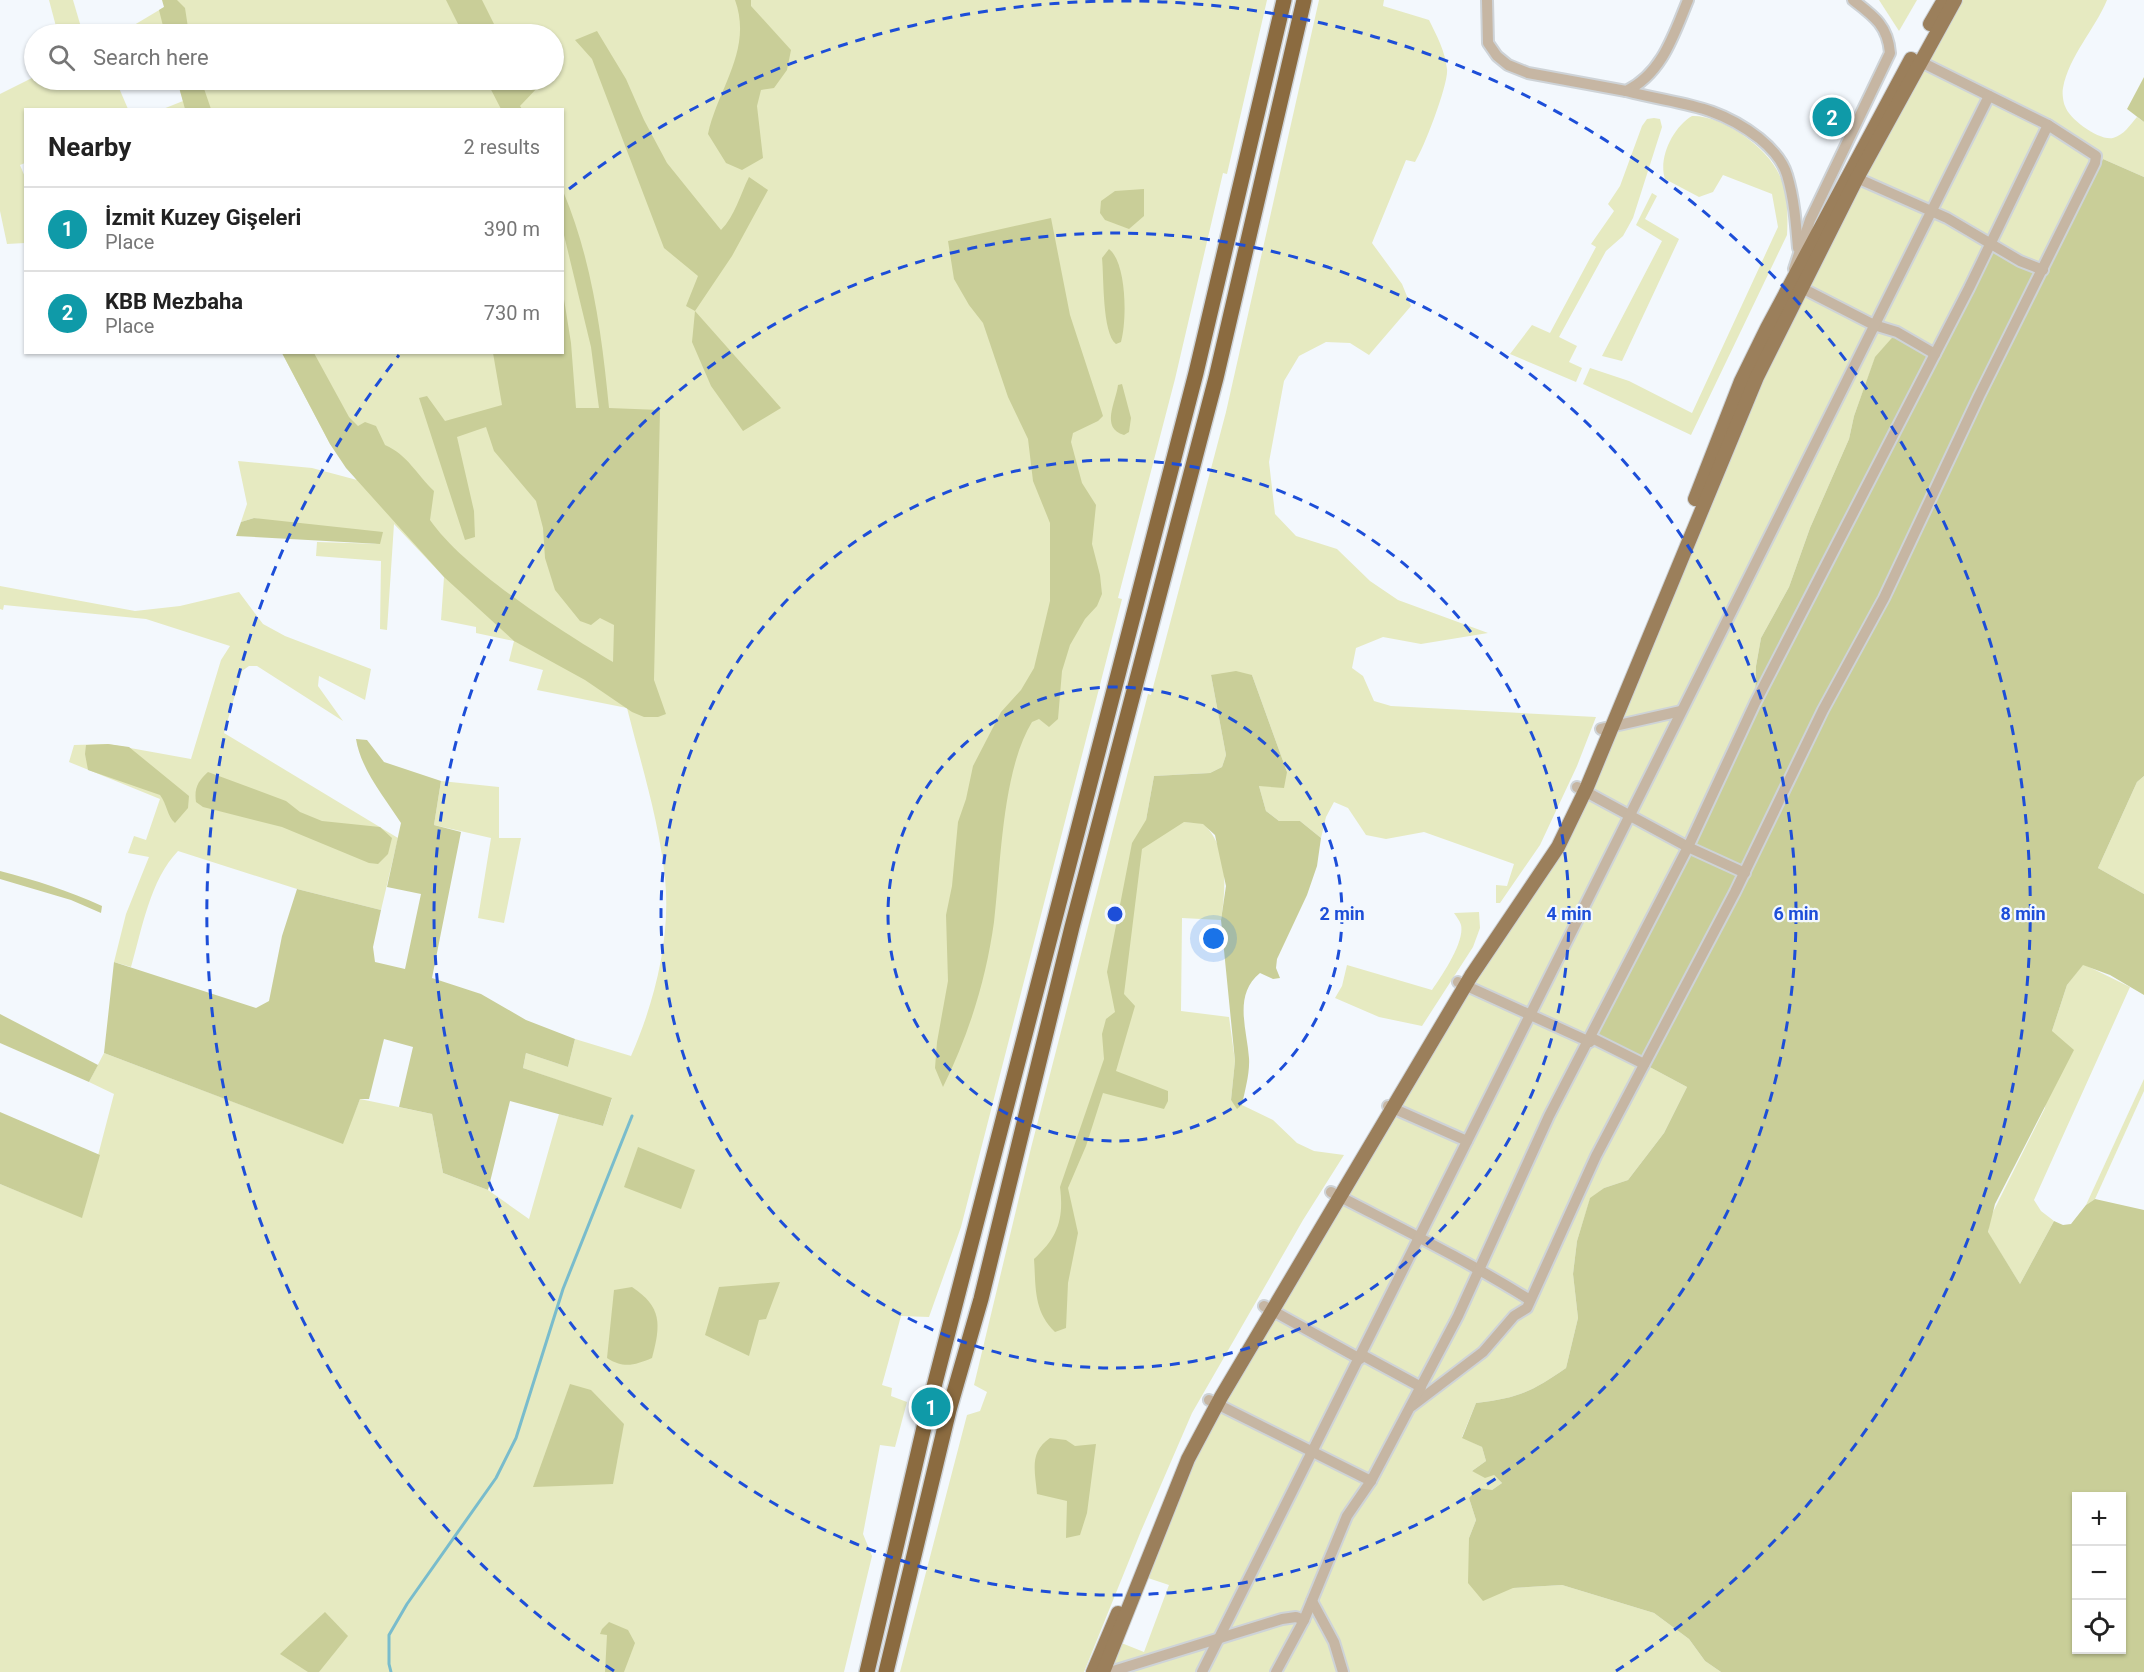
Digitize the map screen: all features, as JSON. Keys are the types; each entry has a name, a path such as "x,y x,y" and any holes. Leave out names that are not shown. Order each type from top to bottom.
{"highway":[{"path":"867,1672 926,1416 1196,373 1284,0"},
{"path":"886,1672 1072,927 1216,378 1304,0"}],"main road":[{"path":"1093,1672 1181,1458 1335,1193 1581,790 1741,381 1796,285 1916,59 1944,0"},
{"path":"1916,59 1955,0"},
{"path":"1103,1672 1213,1402"}],"street":[{"path":"1487,0 1488,44 1508,65 1528,72 1626,91 1722,114 1737,121 1768,145 1786,172 1795,207 1798,252 1796,285 1874,325 1897,332 1935,354"},
{"path":"1626,91 1639,85 1654,70 1671,40 1688,0"},
{"path":"1798,252 1822,194 1890,53 1889,37 1879,20 1853,0"},
{"path":"1410,1408 1483,1352 1515,1316 1527,1308 1596,1156 1745,873 1823,710 1884,598 1979,396 2095,163 2096,156 2048,125 1916,59"},
{"path":"1202,1672 1989,96"},
{"path":"1275,1672 1304,1620 1347,1516 1371,1482 1458,1316 1550,1116 1688,847 1755,703 1935,354 2048,125"},
{"path":"1852,176 1931,210 1990,244 2043,270"},
{"path":"1606,728 1681,711"},
{"path":"1581,790 1688,847 1745,873"},
{"path":"1462,984 1530,1017 1591,1040 1644,1064"},
{"path":"1389,1107 1467,1141"},
{"path":"1335,1193 1418,1239 1479,1268 1530,1300"},
{"path":"1268,1308 1421,1387"},
{"path":"1213,1402 1371,1482"},
{"path":"1312,1602 1334,1642 1343,1672"},
{"path":"1110,1672 1282,1619 1296,1617 1304,1620"}],"green space":[{"path":"49,0 73,0 80,24 55,24"},
{"path":"162,0 177,0 185,8 187,24 162,24 159,10 164,7"},
{"path":"176,0 1267,0 1227,174 1223,173 1175,379 1118,598 1122,599 961,1227 929,1317 901,1316 882,1385 892,1388 891,1396 907,1402 895,1447 880,1445 863,1534 872,1556 844,1672 0,1672 0,1184 82,1217 114,1094 89,1082 104,1053 342,1143 360,1099 432,1114 443,1173 488,1190 529,1219 559,1114 603,1126 612,1099 523,1068 526,1053 568,1067 575,1039 631,1056 654,991 666,923 662,856 649,792 627,708 537,690 543,670 509,661 514,641 476,633 476,627 441,620 444,577 394,524 387,630 380,629 381,561 316,556 317,542 380,544 254,518 241,522 247,504 238,461 312,468 357,480 330,444 283,354 564,354 564,108 166,108 183,101 180,90 564,90 564,24 136,24"},
{"path":"446,0 482,0 494,24 458,24"},
{"path":"735,0 751,0 751,6 791,50 787,70 774,88 761,90 757,106 763,158 742,170 726,163 708,134 737,52 740,36"},
{"path":"1319,0 1384,0 1383,6 1429,20 1444,56 1447,76 1424,144 1415,162 1406,160 1372,243 1402,284 1411,306 1369,355 1350,343 1326,342 1299,356 1284,381 1269,462 1275,514 1296,536 1337,549 1370,581 1398,600 1488,633 1421,644 1383,637 1356,648 1352,668 1363,676 1374,701 1391,706 1596,717 1577,766 1540,845 1500,903 1496,903 1496,885 1507,886 1514,864 1424,832 1386,839 1366,835 1348,808 1334,802 1326,817 1321,838 1300,821 1279,821 1266,811 1259,786 1287,772 1252,675 1211,675 1226,755 1222,767 1210,773 1154,776 1146,820 1203,823 1217,844 1224,869 1221,920 1182,918 1181,1011 1229,1017 1235,1061 1231,1100 1238,1108 1242,1105 1273,1120 1297,1143 1314,1151 1344,1155 1303,1220 1192,1413 1084,1672 900,1672 967,1415 980,1411 987,1392 974,1385 1031,1148 1148,694 1151,695 1226,412"},
{"path":"1879,0 1917,0 1899,31"},
{"path":"1957,0 2107,0 2066,76 2063,88 2064,102 2078,123 2093,133 2107,138 2120,135 2137,117 2144,122 2144,177 2103,159 2043,270 1935,354 1897,332 1875,358 1854,416 1849,439 1810,528 1789,587 1761,638 1756,666 1755,703 1644,1064 1687,1087 1664,1133 1628,1180 1604,1188 1590,1199 1577,1241 1573,1274 1578,1318 1566,1368 1524,1393 1476,1403 1462,1437 1482,1447 1486,1461 1472,1471 1494,1475 1502,1483 1492,1490 1469,1498 1476,1520 1469,1538 1513,1588 1562,1585 1654,1613 1689,1639 1705,1661 1721,1672 1108,1672 1119,1642 1144,1652 1169,1585 1145,1577 1204,1435 1473,982 1557,856 1774,344"},
{"path":"597,31 626,79 644,120 667,163 721,230 734,212 749,177 768,190 732,256 695,311 686,306 698,276 664,248 592,59 575,40"},
{"path":"2144,77 2144,122 2127,109"},
{"path":"24,82 24,90 120,90 128,108 24,108 24,163 20,165 24,175 24,243 7,244 0,211 0,94"},
{"path":"180,90 204,90 211,108 185,108"},
{"path":"491,90 535,90 520,106 521,108 500,108"},
{"path":"1692,116 1704,117 1730,127 1765,153 1782,181 1786,196 1787,235 1691,435 1583,384 1590,368 1629,381 1692,413 1778,227 1772,194 1723,175 1713,192 1699,197 1665,179 1663,171 1665,153 1673,135"},
{"path":"1647,119 1660,119 1662,127 1633,218 1623,236 1606,251 1559,337 1577,346 1569,362 1582,368 1576,382 1510,354 1532,325 1550,333 1596,247 1591,244 1614,211 1608,204 1620,186 1642,126"},
{"path":"2103,159 2144,177 2144,776 2137,782 2098,868 2144,894 2144,995 2110,975 2083,965 2067,985 2052,1031 2074,1050 1995,1204 1988,1232 2020,1284 2054,1221 2063,1225 2071,1224 2086,1205 2095,1199 2144,1210 2144,1672 1721,1672 1705,1661 1689,1639 1654,1613 1562,1585 1513,1588 1483,1601 1468,1583 1469,1538 1476,1520 1469,1498 1478,1488 1492,1490 1502,1483 1494,1475 1485,1478 1472,1471 1486,1461 1482,1447 1462,1438 1476,1403 1524,1393 1566,1368 1578,1318 1573,1274 1577,1241 1590,1198 1604,1188 1628,1180 1664,1133 1687,1087 1644,1064 1590,1042 1755,703 1756,666 1761,638 1789,587 1810,528 1849,439 1854,416 1875,357 1897,332 1935,354 1990,244 2043,270"},
{"path":"1144,189 1144,216 1129,229 1105,220 1100,213 1101,201 1115,191"},
{"path":"1652,193 1657,196 1645,219 1679,239 1622,361 1602,356 1662,241 1636,225"},
{"path":"564,194 581,244 594,298 609,408 660,410 654,680 666,714 658,717 644,717 632,712 585,680 514,641 444,577 346,468 330,444 283,354 315,354 349,417 358,426 365,422 376,426 385,445 406,459 434,491 430,520 466,559 514,598 613,662 614,625 600,618 591,625 580,621 555,590 545,558 543,528 536,501 494,451 486,427 457,437 474,511 475,537 465,540 419,398 427,396 445,421 502,405 493,354 564,354 564,299 571,343 576,408 599,408 591,347 564,235"},
{"path":"1051,218 1070,315 1103,416 1098,421 1073,433 1071,442 1082,483 1096,505 1092,544 1102,594 1097,606 1085,619 1070,645 1062,671 1058,719 1049,727 1039,719 1032,722 1014,766 1004,819 994,922 986,965 961,1047 943,1087 935,1068 937,1042 948,981 946,915 952,886 958,822 973,766 1001,712 1021,690 1034,668 1050,601 1050,523 1033,481 1028,439 1008,397 983,323 954,279 948,241"},
{"path":"1109,249 1119,266 1124,293 1123,333 1121,342 1116,344 1108,329 1104,304 1102,258"},
{"path":"695,311 781,408 743,431 711,386 692,342"},
{"path":"1122,384 1131,418 1129,432 1124,435 1117,432 1111,421 1118,385"},
{"path":"254,518 383,532 380,544 236,536 241,522"},
{"path":"0,586 135,611 180,606 239,592 263,624 285,636 371,669 365,700 319,676 318,686 343,721 257,666 249,666 242,671 224,733 398,838 381,910 297,889 178,851 160,876 154,890 131,967 114,962 126,914 149,857 128,853 134,836 146,840 160,799 69,762 74,745 108,744 191,759 221,660 230,646 146,619 4,605 3,610 0,609"},
{"path":"1236,671 1252,675 1287,772 1284,788 1259,786 1266,811 1279,821 1300,821 1321,838 1317,866 1307,895 1277,959 1276,968 1280,978 1273,979 1260,973 1247,991 1244,1002 1244,1024 1249,1070 1242,1105 1237,1109 1231,1100 1235,1061 1221,920 1226,886 1215,835 1203,824 1184,822 1142,849 1124,994 1135,1006 1116,1071 1168,1091 1168,1101 1164,1109 1103,1093 1086,1146 1068,1188 1078,1233 1068,1283 1066,1328 1055,1332 1039,1307 1034,1259 1049,1243 1058,1227 1061,1209 1060,1187 1104,1059 1102,1034 1106,1019 1115,1012 1107,972 1132,843 1146,820 1154,776 1210,773 1222,767 1226,755 1211,675"},
{"path":"356,739 367,740 384,762 441,781 434,825 461,832 432,978 481,994 526,1020 575,1039 568,1067 526,1053 523,1068 612,1098 603,1126 510,1101 488,1190 443,1173 432,1114 399,1107 413,1047 384,1039 369,1099 360,1099 343,1144 104,1053 114,962 256,1008 269,1001 282,936 297,889 381,910 373,947 375,962 405,969 421,894 387,887 401,823 368,773"},
{"path":"108,744 129,747 189,796 188,808 175,823 160,795 88,770 86,745"},
{"path":"208,772 286,801 300,812 322,821 380,827 392,838 388,854 378,864 369,863 282,827 203,807 196,802 196,789"},
{"path":"2144,776 2144,894 2098,868 2137,782"},
{"path":"441,781 499,787 499,838 521,838 504,923 478,918 491,838 434,825"},
{"path":"0,871 52,886 90,901 102,906 101,913 71,900 0,879"},
{"path":"1479,912 1480,928 1473,947 1422,1026 1379,1017 1335,998 1342,986 1347,965 1432,990 1456,950 1459,940 1461,925 1454,913"},
{"path":"2083,964 2130,987 2034,1200 2041,1211 2054,1221 2020,1284 1988,1233 1990,1218 2045,1108 2052,1031 2067,985"},
{"path":"0,1014 98,1065 89,1082 0,1043"},
{"path":"2144,1079 2144,1091 2095,1199 2086,1205"},
{"path":"0,1112 100,1155 82,1218 0,1184"},
{"path":"638,1147 695,1170 681,1209 624,1187"},
{"path":"780,1282 766,1319 759,1320 749,1356 705,1335 719,1287"},
{"path":"632,1287 642,1294 654,1309 658,1326 652,1358 624,1365 607,1358 614,1290"},
{"path":"570,1384 591,1390 624,1424 613,1484 533,1487"},
{"path":"1050,1438 1066,1440 1075,1446 1096,1444 1087,1513 1080,1535 1066,1538 1067,1501 1037,1494 1036,1456 1043,1443"},
{"path":"325,1612 348,1636 319,1672 308,1672 280,1654"},
{"path":"609,1622 628,1630 635,1643 624,1672 605,1672 607,1635 600,1634"}],"waterway":[{"path":"391,1672 389,1635 407,1604 496,1478 516,1438 563,1289 632,1116"}],"place":[{"name":"KBB Mezbaha","path":"1832,117"},
{"name":"İzmit Kuzey Gişeleri","path":"931,1407"}]}
